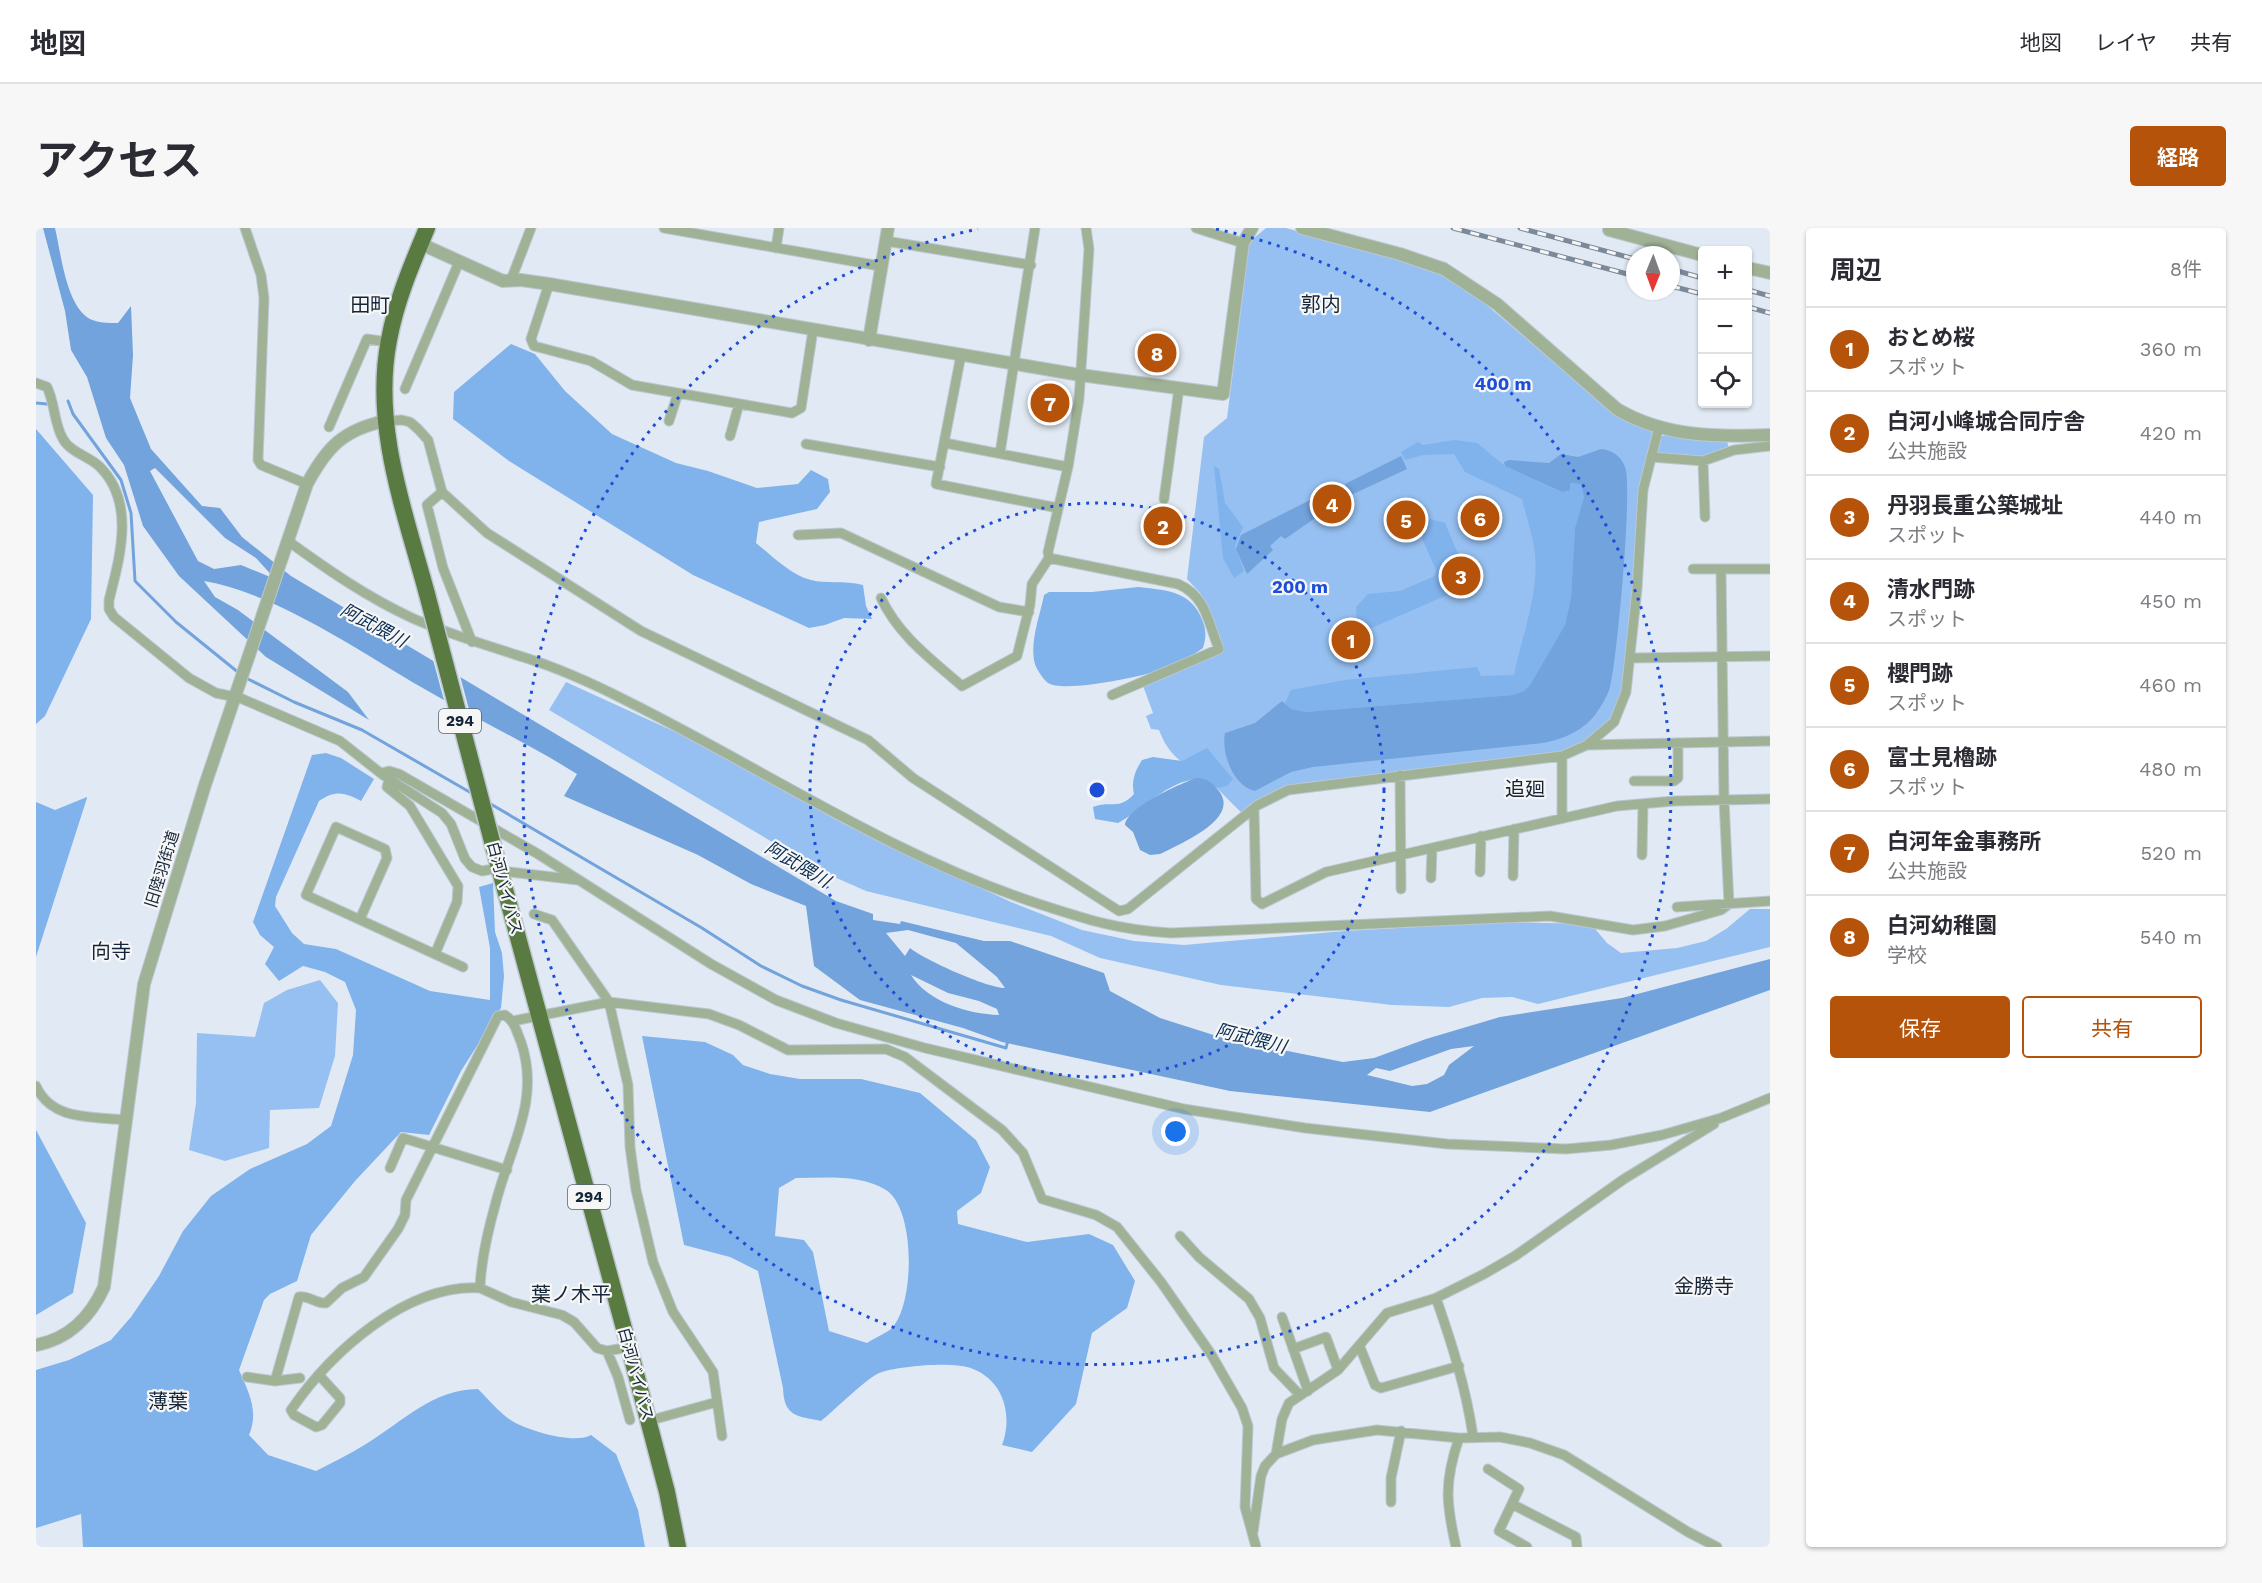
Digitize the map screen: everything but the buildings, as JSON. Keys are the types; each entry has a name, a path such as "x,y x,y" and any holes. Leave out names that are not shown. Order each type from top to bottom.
{"highway":[{"name":"白河バイパス","path":"427,228 397,304 388,342 385,421 391,459 629,1347 667,1492 678,1547"}],"street":[{"path":"245,228 261,275 264,298 258,460 261,465 307,484"},
{"path":"511,280 531,228"},
{"path":"664,228 880,266"},
{"path":"720,238 722,228"},
{"path":"776,248 779,228"},
{"path":"868,340 888,228"},
{"path":"1000,453 1035,228"},
{"path":"881,598 891,619 910,641 965,686 1017,656 1029,612 1032,585 1050,558 1058,508 1068,467 1080,375 1089,249 1086,228"},
{"path":"1196,228 1243,243"},
{"path":"421,244 497,279 549,284 1015,365 1223,394 1243,243 1252,228"},
{"path":"1302,228 1400,254 1444,269 1497,304 1617,409 1659,427 1689,434 1770,435"},
{"path":"1609,230 1698,254"},
{"path":"886,241 1031,265"},
{"path":"405,389 459,262"},
{"path":"1752,269 1770,273"},
{"path":"549,284 531,339 534,346 591,361 632,385 739,404 792,413 801,408 813,330"},
{"path":"329,427 367,339 388,342"},
{"path":"961,355 936,484 1058,508"},
{"path":"36,382 47,387 62,437 68,446 97,464 116,491 123,523 109,609 114,617 189,678 216,693 236,692 340,741 385,776 442,813 451,824 465,859 472,867 483,871 580,880"},
{"path":"1164,499 1179,388"},
{"path":"669,421 678,393"},
{"path":"730,436 739,404"},
{"path":"385,421 410,422 428,440 442,492 487,533 549,570 600,607 641,631 868,740 913,778 1119,911 1128,909 1254,808 1296,787 1562,756 1587,745 1614,722 1626,692 1643,490 1659,427"},
{"name":"旧陸羽街道","path":"36,1345 66,1335 95,1308 104,1287 144,984 236,692 307,484 328,451 343,436 354,429 385,421"},
{"path":"1733,436 1734,450"},
{"path":"945,442 1068,467"},
{"path":"806,444 940,467"},
{"path":"1651,457 1704,461 1734,450 1770,446"},
{"path":"1704,461 1705,517"},
{"path":"442,492 427,506 443,568 472,642"},
{"path":"798,535 842,533 999,608 1029,612"},
{"path":"287,543 350,586 412,618 472,642 524,657 626,700 795,794 918,855 999,891 1109,927 1172,933 1550,916 1633,930 1665,926 1721,910 1729,904"},
{"path":"1050,558 1178,584 1192,591 1201,600 1219,649 1112,695"},
{"path":"1693,569 1770,569"},
{"path":"1721,569 1724,800 1729,904"},
{"path":"1630,658 1770,656"},
{"path":"1587,745 1770,741"},
{"path":"1634,781 1674,781 1678,778 1678,743"},
{"path":"1562,756 1562,818"},
{"path":"435,954 457,902 458,886 410,806 387,787 385,776 389,771 399,774 580,880 711,964 776,1000 836,1023 925,1048 1184,1109 1294,1126 1447,1144 1532,1149 1578,1148 1636,1142 1721,1118 1770,1098"},
{"path":"1400,775 1401,889"},
{"path":"1254,808 1256,899 1262,904 1326,872 1617,806 1770,799"},
{"path":"1642,855 1643,804"},
{"path":"360,919 387,858 385,849 336,827 306,895 463,967"},
{"path":"1513,876 1514,829"},
{"path":"1480,836 1480,872"},
{"path":"1431,848 1431,878"},
{"path":"1677,907 1770,901"},
{"path":"534,914 552,920 609,1002 628,1085 630,1147 636,1190 653,1262 673,1312 713,1372 722,1436"},
{"path":"513,1021 609,1002 709,1014 739,1025 788,1050 886,1049 905,1057 1002,1130 1023,1153 1042,1199 1096,1215 1117,1227 1161,1282 1211,1354 1242,1408 1248,1426 1245,1507 1256,1547"},
{"path":"275,1381 299,1297 304,1296 326,1303 342,1287 364,1277 398,1229 405,1215 406,1200 482,1044 498,1016 505,1015 513,1021 525,1054 529,1085 507,1170 496,1199 482,1257 480,1288"},
{"path":"36,1086 44,1101 55,1109 71,1114 125,1120"},
{"path":"1276,1454 1282,1419 1289,1403 1338,1370 1387,1313 1436,1298 1515,1256 1623,1179 1721,1118"},
{"path":"390,1168 403,1138 507,1170"},
{"path":"1180,1236 1199,1257 1249,1299 1260,1318 1274,1368 1303,1393"},
{"path":"319,1375 340,1398 340,1403 322,1425 316,1427 294,1415 291,1410 319,1375 376,1322 439,1292 458,1287 480,1288 511,1302 562,1315 574,1322 597,1348 607,1351 629,1347"},
{"path":"1436,1298 1459,1366 1473,1436"},
{"path":"1282,1317 1293,1349 1303,1393"},
{"path":"1293,1349 1326,1337 1338,1370"},
{"path":"1360,1347 1375,1385 1381,1388 1459,1366"},
{"path":"607,1351 618,1377 630,1420"},
{"path":"247,1377 275,1381 300,1378"},
{"path":"648,1421 717,1402"},
{"path":"1252,1534 1261,1476 1265,1466 1276,1454 1313,1440 1377,1430 1460,1438 1500,1437 1564,1455 1688,1532 1717,1547"},
{"path":"1391,1502 1390,1478 1401,1431"},
{"path":"1456,1547 1447,1506 1448,1480 1460,1438"},
{"path":"1488,1469 1519,1489 1499,1531 1527,1547"},
{"path":"1512,1504 1576,1537 1577,1547"}],"shaded area":[{"path":"43,228 55,228 70,291 82,312 96,321 118,323 131,306 133,355 130,398 151,449 202,506 220,508 242,537 291,576 836,901 873,914 873,920 900,924 901,921 984,941 1010,941 1104,973 1110,991 1160,1018 1223,1038 1343,1062 1374,1058 1426,1039 1500,1017 1622,998 1770,959 1770,990 1430,1112 1230,1091 1002,1042 963,1028 860,1000 814,966 806,906 751,884 698,855 564,796 577,774 558,762 440,698 288,610 231,588 204,581 215,597 238,610 348,692 369,720 266,657 179,576 143,526 124,465 106,438 87,377 71,350 65,311","holes":["155,468 225,538 256,558 275,579 241,565 214,569 198,561 150,471","908,930 956,943 997,977 1005,988 996,987 956,972 910,948 905,956 886,933","911,975 948,993 979,1001 997,1009 999,1015 975,1012 950,1005 918,984","1474,1046 1449,1065 1444,1075 1427,1084 1412,1086 1367,1075 1376,1068 1390,1071 1451,1049"]},
{"path":"1266,228 1286,228 1440,273 1468,289 1617,416 1650,429 1654,437 1626,681 1616,713 1605,727 1590,739 1555,754 1286,786 1243,814 1212,783 1175,756 1159,730 1151,729 1146,716 1153,713 1142,683 1222,649 1200,593 1187,579 1204,437 1227,418 1249,246 1254,238"},
{"path":"511,344 535,354 565,391 612,434 676,463 757,488 798,484 811,470 828,479 830,492 817,509 759,522 756,543 796,574 817,581 863,585 866,606 872,619 844,618 809,628 693,575 509,461 453,419 454,392"},
{"path":"36,429 93,495 91,619 45,716 36,724"},
{"path":"1665,435 1696,440 1727,441 1729,449 1699,458 1656,456 1660,437"},
{"path":"1455,440 1477,443 1505,466 1561,492 1567,492 1572,483 1581,484 1584,497 1575,528 1571,598 1565,625 1530,685 1524,691 1513,695 1304,712 1290,709 1285,703 1291,690 1345,680 1477,667 1481,676 1514,675 1532,600 1536,569 1533,540 1522,499 1465,472 1454,454 1423,455 1405,460 1401,452 1418,442 1423,445"},
{"path":"1601,449 1616,454 1625,467 1627,481 1626,538 1620,612 1610,687 1601,706 1586,724 1566,736 1543,743 1313,767 1291,772 1255,791 1240,783 1227,759 1225,733 1255,723 1282,701 1291,709 1305,712 1513,695 1524,691 1530,685 1565,625 1571,598 1575,528 1584,497 1581,484 1571,483 1569,491 1562,492 1505,466 1504,462 1509,460 1549,463 1561,454 1578,457"},
{"path":"1401,456 1407,469 1351,495 1345,484"},
{"path":"1214,466 1219,469 1225,503 1243,527 1235,546 1244,571 1234,578 1223,558"},
{"path":"1322,496 1328,509 1285,539 1281,536 1270,546 1273,550 1247,574 1236,549 1241,535"},
{"path":"1430,519 1445,523 1469,580 1468,586 1369,629 1357,627 1356,607 1368,594 1400,591 1435,576 1436,570 1417,527 1418,523"},
{"path":"1138,587 1174,593 1189,600 1204,623 1203,648 1158,671 1102,683 1057,686 1048,683 1042,677 1035,664 1033,647 1044,595 1049,592 1092,592"},
{"path":"566,682 693,740 846,825 1011,902 1082,930 1134,941 1184,945 1345,931 1504,922 1591,924 1607,943 1621,953 1677,948 1706,941 1726,929 1750,909 1770,909 1770,947 1538,1004 1512,997 1482,998 1449,1007 1392,1005 1221,985 1100,958 1051,936 866,891 823,872 549,710"},
{"path":"1207,748 1233,779 1227,786 1217,788 1206,781 1193,780 1180,783 1118,823 1095,819 1093,807 1119,804 1134,794 1134,776 1142,760 1153,757 1182,761"},
{"path":"326,753 341,758 374,779 361,801 350,796 335,794 319,801 276,897 275,906 292,933 304,944 336,949 430,991 490,1000 490,948 479,887 493,883 495,932 502,953 504,976 501,1008 461,1071 429,1135 401,1132 355,1181 311,1235 297,1281 270,1294 264,1300 239,1370 252,1402 253,1418 249,1435 268,1455 316,1471 360,1448 432,1401 462,1390 478,1389 509,1419 526,1428 562,1437 583,1438 591,1435 616,1454 638,1510 645,1547 83,1547 81,1514 36,1528 36,1370 69,1360 111,1340 131,1317 159,1276 183,1231 211,1196 250,1169 307,1144 331,1126 353,1055 356,1010 345,982 325,972 303,966 279,981 265,964 274,947 260,935 253,922 312,755"},
{"path":"1196,778 1203,779 1214,786 1224,801 1222,811 1215,821 1193,837 1160,854 1150,855 1140,850 1133,832 1125,825 1128,818 1155,797"},
{"path":"87,797 36,957 36,802 55,810"},
{"path":"320,980 338,1003 335,1056 319,1108 270,1110 269,1148 225,1161 189,1150 196,1103 197,1033 255,1037 264,1003 287,990"},
{"path":"642,1036 705,1042 733,1055 743,1065 770,1074 800,1079 861,1079 920,1093 976,1140 990,1167 981,1193 957,1211 958,1224 1027,1242 1089,1234 1113,1245 1135,1281 1127,1308 1092,1333 1076,1404 1032,1452 1002,1445 1006,1411 999,1391 984,1375 973,1369 954,1365 928,1365 882,1372 860,1386 821,1421 793,1414 784,1398 758,1271 730,1257 684,1245","holes":["796,1178 865,1181 886,1190 896,1200 903,1216 909,1258 905,1300 899,1317 891,1329 867,1343 829,1331 813,1252 804,1240 775,1236 779,1188"]},
{"path":"36,1130 86,1223 73,1293 36,1315"}],"pier":[{"path":"432,656 459,672 471,717 445,704"}],"waterway":[{"path":"68,401 73,414 121,480 131,513 135,581 176,622 239,673"},
{"path":"36,403 47,404"},
{"path":"244,677 294,702 362,730 473,794"},
{"path":"489,803 702,928 761,966 802,986 841,1000 1006,1048 1008,1040"}],"railway":[{"path":"1453,228 1626,274"},
{"path":"1520,228 1626,257"},
{"path":"1680,272 1698,277"},
{"path":"1680,288 1698,293"},
{"path":"1752,291 1770,296"},
{"path":"1752,308 1770,313"}],"place":[{"name":"白河幼稚園","path":"1157,353"},
{"name":"白河年金事務所","path":"1050,403"},
{"name":"清水門跡","path":"1332,504"},
{"name":"富士見櫓跡","path":"1480,518"},
{"name":"櫻門跡","path":"1406,520"},
{"name":"白河小峰城合同庁舎","path":"1163,526"},
{"name":"丹羽長重公築城址","path":"1461,576"},
{"name":"おとめ桜","path":"1351,640"}],"district":[{"name":"郭内","path":"1321,304"},
{"name":"田町","path":"370,305"},
{"name":"追廻","path":"1525,789"},
{"name":"向寺","path":"111,951"},
{"name":"金勝寺","path":"1704,1286"},
{"name":"葉ノ木平","path":"571,1294"},
{"name":"薄葉","path":"168,1401"}],"water label":[{"name":"阿武隈川","path":"374,625"},
{"name":"阿武隈川","path":"798,864"},
{"name":"阿武隈川","path":"1251,1038"}]}
